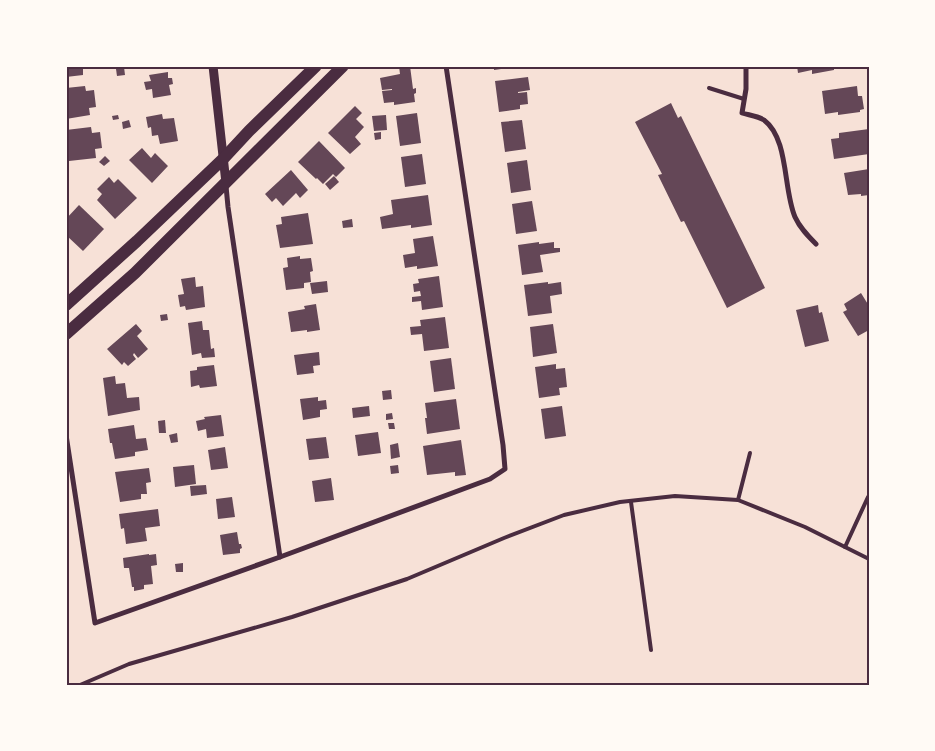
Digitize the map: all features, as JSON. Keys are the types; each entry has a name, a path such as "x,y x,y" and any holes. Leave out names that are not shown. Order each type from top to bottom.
{"main road":[{"path":"66,305 223,159 316,66"},
{"path":"66,334 135,273 342,66"}],"street":[{"path":"213,66 228,207 280,557"},
{"path":"66,435 95,623 490,479 505,469 446,66"},
{"path":"746,66 746,88 742,113 763,118 773,130 779,141 790,201 795,217 802,229 816,244"}],"lane":[{"path":"709,88 744,98"},
{"path":"738,500 750,453"},
{"path":"80,685 129,664 292,617 407,578 564,515 620,502 674,496 738,500 805,527 869,559"},
{"path":"845,547 868,497"},
{"path":"631,502 651,650"}],"building":[{"path":"66,66 83,66 83,75 66,77"},
{"path":"399,66 410,66 413,89 416,88 416,93 414,94 415,102 394,105 394,102 384,103 382,91 392,89 382,90 380,78 400,74"},
{"path":"494,66 515,66 515,67 494,70"},
{"path":"797,66 838,66 838,68 812,74 812,70 798,73"},
{"path":"124,67 125,75 117,76 116,69"},
{"path":"168,72 168,78 172,78 173,84 169,85 171,95 153,98 152,89 146,90 144,82 151,81 149,75"},
{"path":"528,77 530,90 518,93 527,92 528,104 520,105 520,109 499,112 495,81"},
{"path":"85,86 86,91 94,90 96,107 89,108 90,115 66,119 66,88"},
{"path":"857,86 858,96 862,96 864,109 860,110 860,112 838,115 838,112 825,114 822,91"},
{"path":"671,103 678,118 681,116 765,288 727,308 684,221 681,222 658,175 662,174 635,122"},
{"path":"355,106 362,113 356,119 364,127 355,137 361,144 350,154 328,133"},
{"path":"417,113 421,143 400,146 396,116"},
{"path":"162,114 163,119 174,118 178,141 160,144 158,135 152,136 151,127 148,128 146,117"},
{"path":"118,115 119,119 113,120 112,116"},
{"path":"386,115 387,130 374,131 372,116"},
{"path":"129,120 131,127 123,129 122,122"},
{"path":"522,120 526,149 505,152 501,122"},
{"path":"91,127 92,133 100,132 102,148 95,149 96,158 69,161 66,130"},
{"path":"869,129 869,143 867,143 869,154 834,159 831,139 839,138 839,133"},
{"path":"381,132 381,139 375,140 374,133"},
{"path":"319,141 345,168 336,177 333,174 323,184 298,162"},
{"path":"142,148 151,158 155,153 168,166 152,183 129,160"},
{"path":"422,154 426,184 405,187 401,157"},
{"path":"105,156 110,161 104,166 99,162"},
{"path":"527,160 531,190 511,193 507,163"},
{"path":"869,169 869,195 848,195 844,173"},
{"path":"291,170 308,190 300,198 296,193 283,206 276,198 272,202 265,194"},
{"path":"334,176 339,182 330,190 325,184"},
{"path":"109,177 114,183 118,179 137,198 115,219 97,200 102,194 97,189"},
{"path":"428,195 432,225 411,228 411,225 382,229 380,217 393,214 391,200"},
{"path":"532,201 537,231 516,234 512,204"},
{"path":"79,205 104,229 83,251 66,235 66,219"},
{"path":"308,213 313,244 280,248 276,225 282,224 281,217"},
{"path":"352,219 353,227 343,228 342,221"},
{"path":"433,236 438,266 417,269 417,266 405,268 403,255 415,253 413,239"},
{"path":"539,242 539,244 554,242 554,248 560,248 560,252 540,255 543,272 522,275 518,245"},
{"path":"300,256 300,259 311,258 313,271 310,272 311,282 304,283 304,288 286,290 283,268 288,267 287,258"},
{"path":"439,276 443,307 422,310 421,301 412,302 412,297 421,296 420,291 414,292 413,284 419,283 418,279"},
{"path":"195,277 196,287 203,286 205,307 186,310 185,306 180,307 178,295 184,294 181,279"},
{"path":"327,281 328,292 312,294 310,283"},
{"path":"548,282 548,284 561,282 562,294 550,296 552,313 528,316 524,285"},
{"path":"861,293 869,306 869,330 858,336 843,312 847,310 844,304"},
{"path":"316,304 320,330 291,332 288,312 305,309 304,306"},
{"path":"818,305 819,313 822,312 829,341 805,347 796,310"},
{"path":"167,314 168,320 161,321 160,315"},
{"path":"445,317 449,348 424,351 422,334 411,335 410,327 421,326 420,320"},
{"path":"202,321 203,330 209,330 211,349 214,348 215,357 202,358 201,353 192,355 188,323"},
{"path":"136,324 142,331 137,336 148,349 138,358 134,353 133,355 136,359 128,366 124,362 122,365 107,349"},
{"path":"553,324 557,353 533,357 530,327"},
{"path":"319,352 320,365 313,366 314,373 297,375 294,355"},
{"path":"451,358 455,389 434,392 430,361"},
{"path":"556,364 556,369 565,368 567,387 559,388 560,395 539,398 535,367"},
{"path":"214,365 217,386 200,388 199,385 191,387 190,371 197,370 197,367"},
{"path":"115,376 116,384 125,383 127,398 139,397 140,410 108,416 103,378"},
{"path":"391,390 392,399 383,400 382,391"},
{"path":"318,397 318,401 326,400 327,409 320,410 320,417 303,420 300,399"},
{"path":"456,399 460,429 427,434 425,403"},
{"path":"369,406 370,416 353,418 352,408"},
{"path":"562,406 566,436 545,439 541,409"},
{"path":"392,413 393,419 386,420 386,414"},
{"path":"221,415 224,436 207,438 206,429 198,431 196,421 205,419 204,417"},
{"path":"165,420 166,433 159,433 158,421"},
{"path":"388,423 394,423 395,429 389,429"},
{"path":"134,425 136,439 146,438 148,450 135,452 135,456 115,459 108,429"},
{"path":"378,432 381,453 358,456 355,435"},
{"path":"177,433 178,442 171,443 169,435"},
{"path":"326,437 329,458 309,460 306,439"},
{"path":"461,440 466,475 455,476 455,472 427,475 423,446"},
{"path":"398,443 400,457 391,459 390,445"},
{"path":"225,447 228,468 211,470 208,450"},
{"path":"194,465 196,484 175,487 173,467"},
{"path":"398,465 399,473 391,474 390,466"},
{"path":"149,468 151,482 146,483 147,494 141,494 141,499 120,502 115,472"},
{"path":"331,478 334,500 315,502 312,481"},
{"path":"206,485 207,494 191,496 190,486"},
{"path":"232,497 235,517 218,519 216,499"},
{"path":"158,509 160,526 145,528 147,541 126,544 124,528 121,529 119,514"},
{"path":"237,532 239,544 241,544 242,548 240,553 223,555 220,535"},
{"path":"156,554 157,565 151,566 153,584 144,585 144,589 134,591 129,568 124,568 123,558"},
{"path":"183,563 183,572 176,572 175,564"}]}
